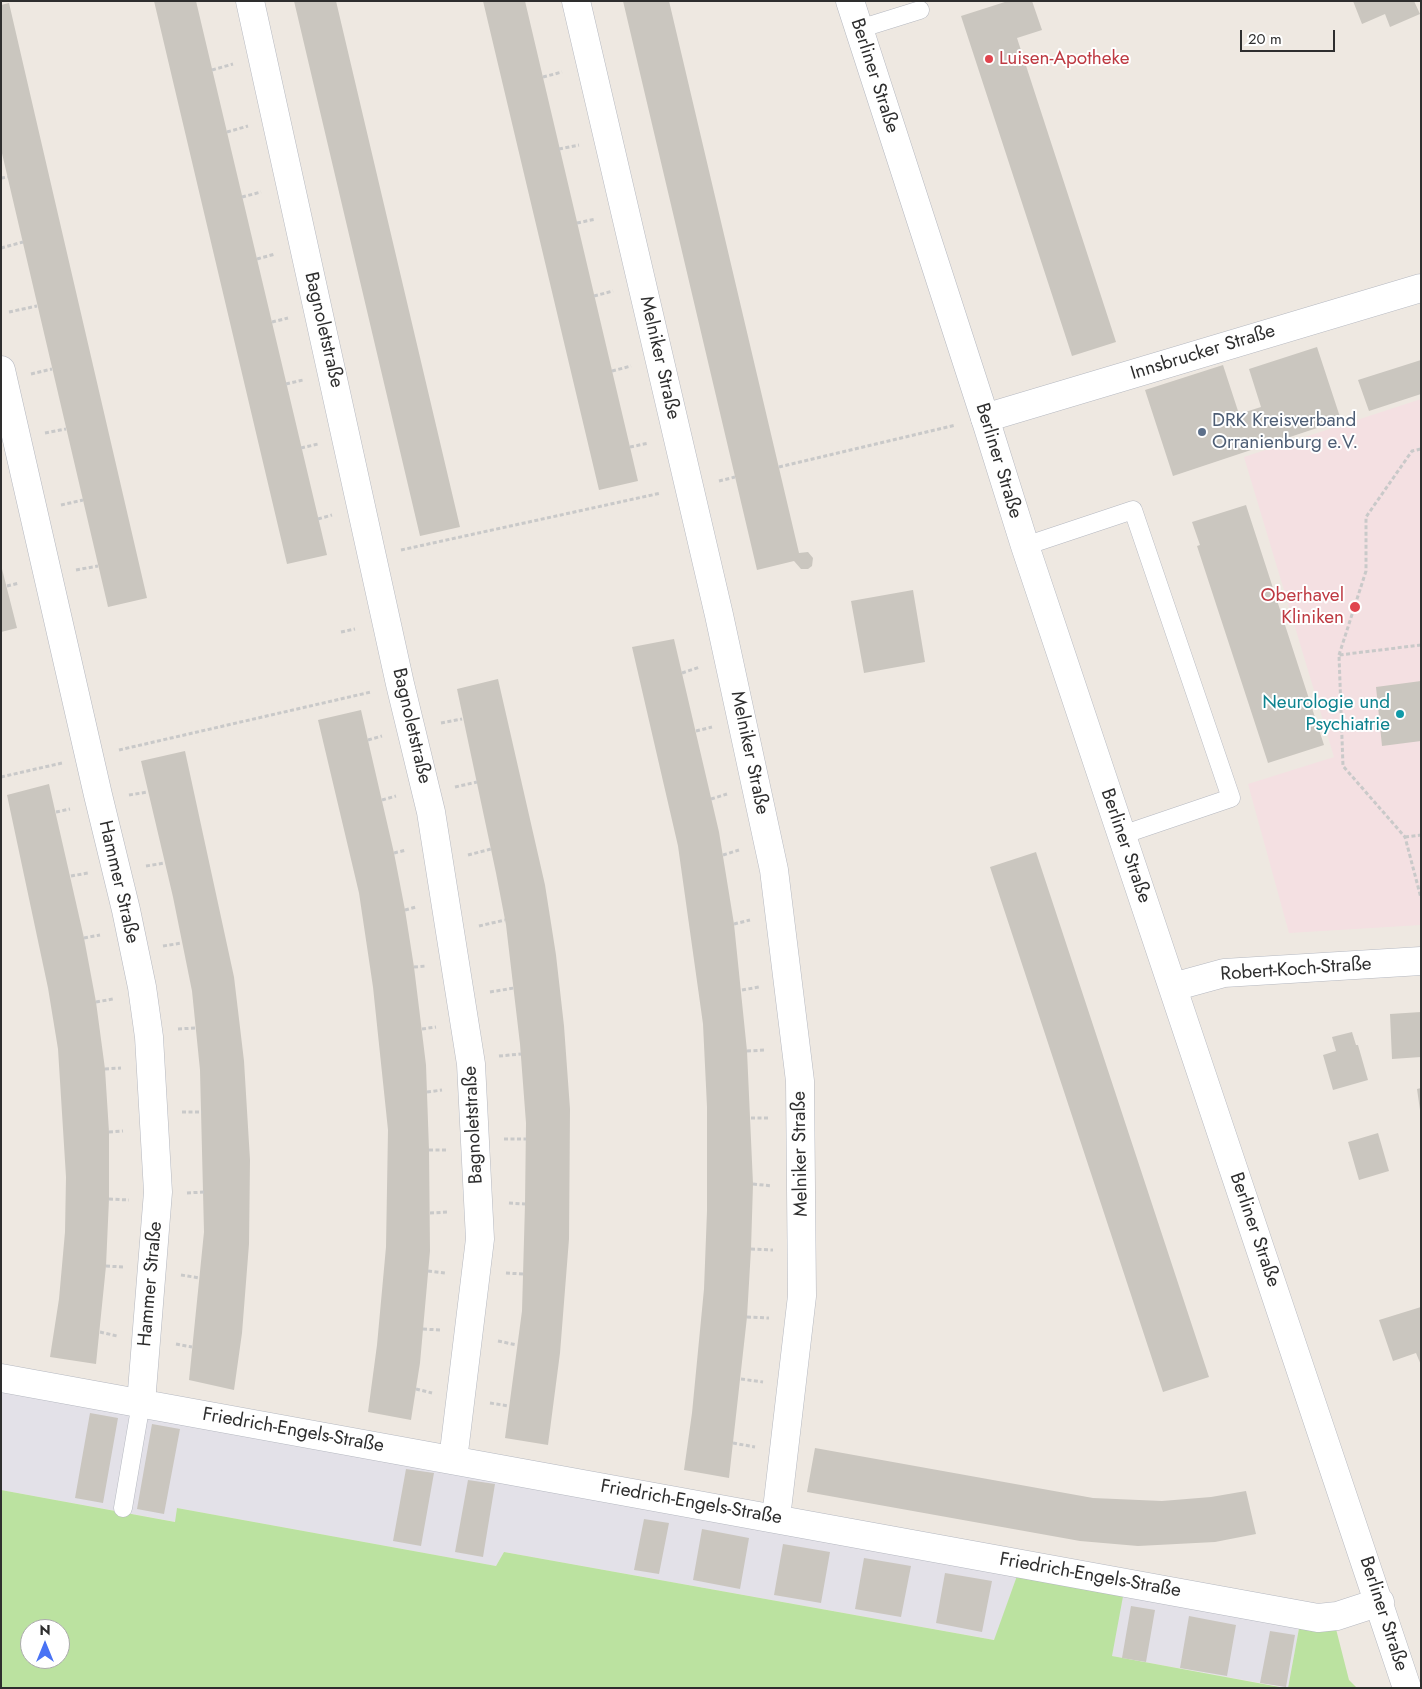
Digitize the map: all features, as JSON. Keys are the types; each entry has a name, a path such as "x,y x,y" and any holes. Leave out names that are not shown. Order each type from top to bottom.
{"street":[{"name":"Bagnoletstraße","path":"250,1 400,684 431,812 471,1064 480,1239 453,1460"},
{"name":"Melniker Straße","path":"576,1 719,615 774,870 800,1081 802,1296 776,1518"},
{"name":"Berliner Straße","path":"850,1 985,418 1024,546 1380,1602 1407,1688"},
{"name":"Innsbrucker Straße","path":"985,418 1421,288"},
{"name":"Hammer Straße","path":"12,373 89,757 126,910 142,987 149,1037 158,1192 141,1403"},
{"name":"Robert-Koch-Straße","path":"1173,987 1224,973 1421,961"},
{"name":"Friedrich-Engels-Straße","path":"1,1378 1318,1618 1337,1616 1380,1602"}],"lane":[{"path":"859,28 920,10"},
{"path":"1024,546 1133,510 1231,798 1122,835"},
{"path":"123,1508 141,1403"}],"path":[{"path":"212,70 235,64"},
{"path":"227,132 250,126"},
{"path":"1,178 8,177"},
{"path":"242,198 264,191"},
{"path":"1,248 23,242"},
{"path":"257,259 279,252"},
{"path":"594,296 618,290"},
{"path":"8,312 38,306"},
{"path":"272,322 291,317"},
{"path":"612,371 635,365"},
{"path":"12,373 52,368"},
{"path":"779,466 985,418"},
{"path":"38,435 66,429"},
{"path":"630,447 653,442"},
{"path":"1421,449 1412,451 1366,517 1366,571 1339,655 1343,766 1405,837 1421,898"},
{"path":"373,556 735,477"},
{"path":"54,506 83,500"},
{"path":"69,571 98,566"},
{"path":"341,632 355,629"},
{"path":"1339,655 1421,645"},
{"path":"682,672 704,665"},
{"path":"1,777 377,690"},
{"path":"436,724 462,719"},
{"path":"450,788 476,782"},
{"path":"122,796 148,792"},
{"path":"1405,837 1421,835"},
{"path":"466,855 491,849"},
{"path":"139,866 165,863"},
{"path":"479,926 505,920"},
{"path":"156,947 182,943"},
{"path":"489,992 514,988"},
{"path":"96,1002 115,999"},
{"path":"177,1029 195,1028"},
{"path":"747,1051 770,1049"},
{"path":"494,1056 521,1054"},
{"path":"175,1112 202,1112"},
{"path":"751,1118 774,1118"},
{"path":"498,1139 526,1139"},
{"path":"753,1184 775,1186"},
{"path":"507,1203 525,1204"},
{"path":"751,1249 781,1251"},
{"path":"428,1272 448,1273"},
{"path":"505,1273 523,1274"},
{"path":"172,1274 200,1278"},
{"path":"748,1316 771,1318"},
{"path":"491,1339 517,1345"},
{"path":"174,1344 192,1347"},
{"path":"741,1379 765,1382"},
{"path":"482,1401 509,1406"},
{"path":"733,1442 764,1448"}],"shaded area":[{"name":"Oberhavel Kliniken","path":"1421,399 1421,925 1289,933 1248,784 1334,757 1244,457"},
{"path":"1,1387 1300,1623 1288,1688 1112,1656 1018,1573 995,1640 504,1552 496,1566 177,1508 176,1522 1,1490"}],"green space":[{"path":"1,1490 175,1522 177,1508 496,1566 504,1552 994,1640 1018,1573 1124,1591 1112,1656 1285,1688 1,1688"},
{"path":"1300,1623 1336,1629 1349,1680 1357,1688 1288,1688"}],"building":[{"path":"154,1 196,1 327,555 287,564"},
{"path":"294,1 336,1 460,527 420,536"},
{"path":"483,1 525,1 638,481 599,490"},
{"path":"623,1 669,1 799,553 808,552 813,558 812,566 808,569 801,569 794,561 757,570"},
{"path":"1008,1 1032,1 1042,30 1017,38 1116,342 1072,356 961,16"},
{"path":"1353,1 1414,1 1420,14 1390,27 1385,14 1362,24"},
{"path":"9,3 147,598 108,607 1,149 1,5"},
{"path":"1317,347 1341,420 1173,476 1145,390 1223,365 1239,414 1261,407 1249,369"},
{"path":"1421,360 1421,394 1369,411 1358,380"},
{"path":"1246,505 1324,745 1268,763 1197,546 1200,545 1192,522"},
{"path":"1,565 17,628 1,632"},
{"path":"913,590 925,662 864,673 851,601"},
{"path":"674,639 719,832 734,924 747,1051 753,1184 751,1249 747,1317 729,1478 684,1470 692,1413 704,1289 707,1211 707,1107 703,1024 678,846 632,647"},
{"path":"498,679 545,885 556,955 564,1026 570,1109 569,1239 560,1353 548,1445 505,1438 522,1311 526,1123 520,1044 506,925 457,689"},
{"name":"Neurologie und Psychiatrie","path":"1421,681 1421,741 1382,746 1376,687"},
{"path":"361,710 394,853 405,910 426,1065 430,1251 420,1363 411,1420 368,1412 377,1345 386,1247 388,1130 373,987 359,893 318,720"},
{"path":"185,751 234,977 244,1061 250,1160 249,1244 242,1333 234,1390 189,1380 204,1232 200,1070 192,991 173,897 141,761"},
{"path":"49,784 84,938 96,1002 105,1069 109,1132 109,1199 106,1266 96,1364 50,1357 59,1299 65,1232 66,1177 58,1049 48,988 7,795"},
{"path":"1036,852 1209,1377 1163,1392 990,867"},
{"path":"1421,1012 1421,1057 1392,1059 1390,1014"},
{"path":"1352,1032 1356,1045 1358,1045 1368,1080 1333,1090 1323,1055 1336,1051 1332,1037"},
{"path":"1421,1088 1421,1110 1420,1110 1417,1089"},
{"path":"1378,1133 1389,1171 1359,1180 1348,1142"},
{"path":"1421,1307 1421,1365 1416,1353 1393,1361 1379,1320"},
{"path":"90,1413 118,1418 103,1503 75,1498"},
{"path":"152,1424 180,1429 164,1514 137,1509"},
{"path":"815,1448 1093,1498 1162,1501 1211,1497 1246,1491 1256,1534 1215,1542 1138,1546 1080,1541 807,1492"},
{"path":"406,1469 434,1473 421,1546 393,1541"},
{"path":"468,1480 495,1484 483,1557 455,1552"},
{"path":"644,1519 669,1523 659,1574 634,1570"},
{"path":"702,1529 749,1538 740,1589 693,1580"},
{"path":"783,1544 830,1552 821,1603 774,1595"},
{"path":"864,1558 911,1566 901,1617 855,1609"},
{"path":"945,1573 992,1581 982,1632 936,1623"},
{"path":"1131,1606 1155,1610 1146,1662 1122,1658"},
{"path":"1189,1616 1236,1625 1227,1676 1180,1668"},
{"path":"1270,1631 1295,1635 1286,1687 1260,1683"}],"place":[{"name":"Luisen-Apotheke","path":"989,59"},
{"name":"DRK Kreisverband Orranienburg e.V.","path":"1202,432"},
{"name":"Oberhavel Kliniken","path":"1355,607"},
{"name":"Neurologie und Psychiatrie","path":"1400,714"}]}
